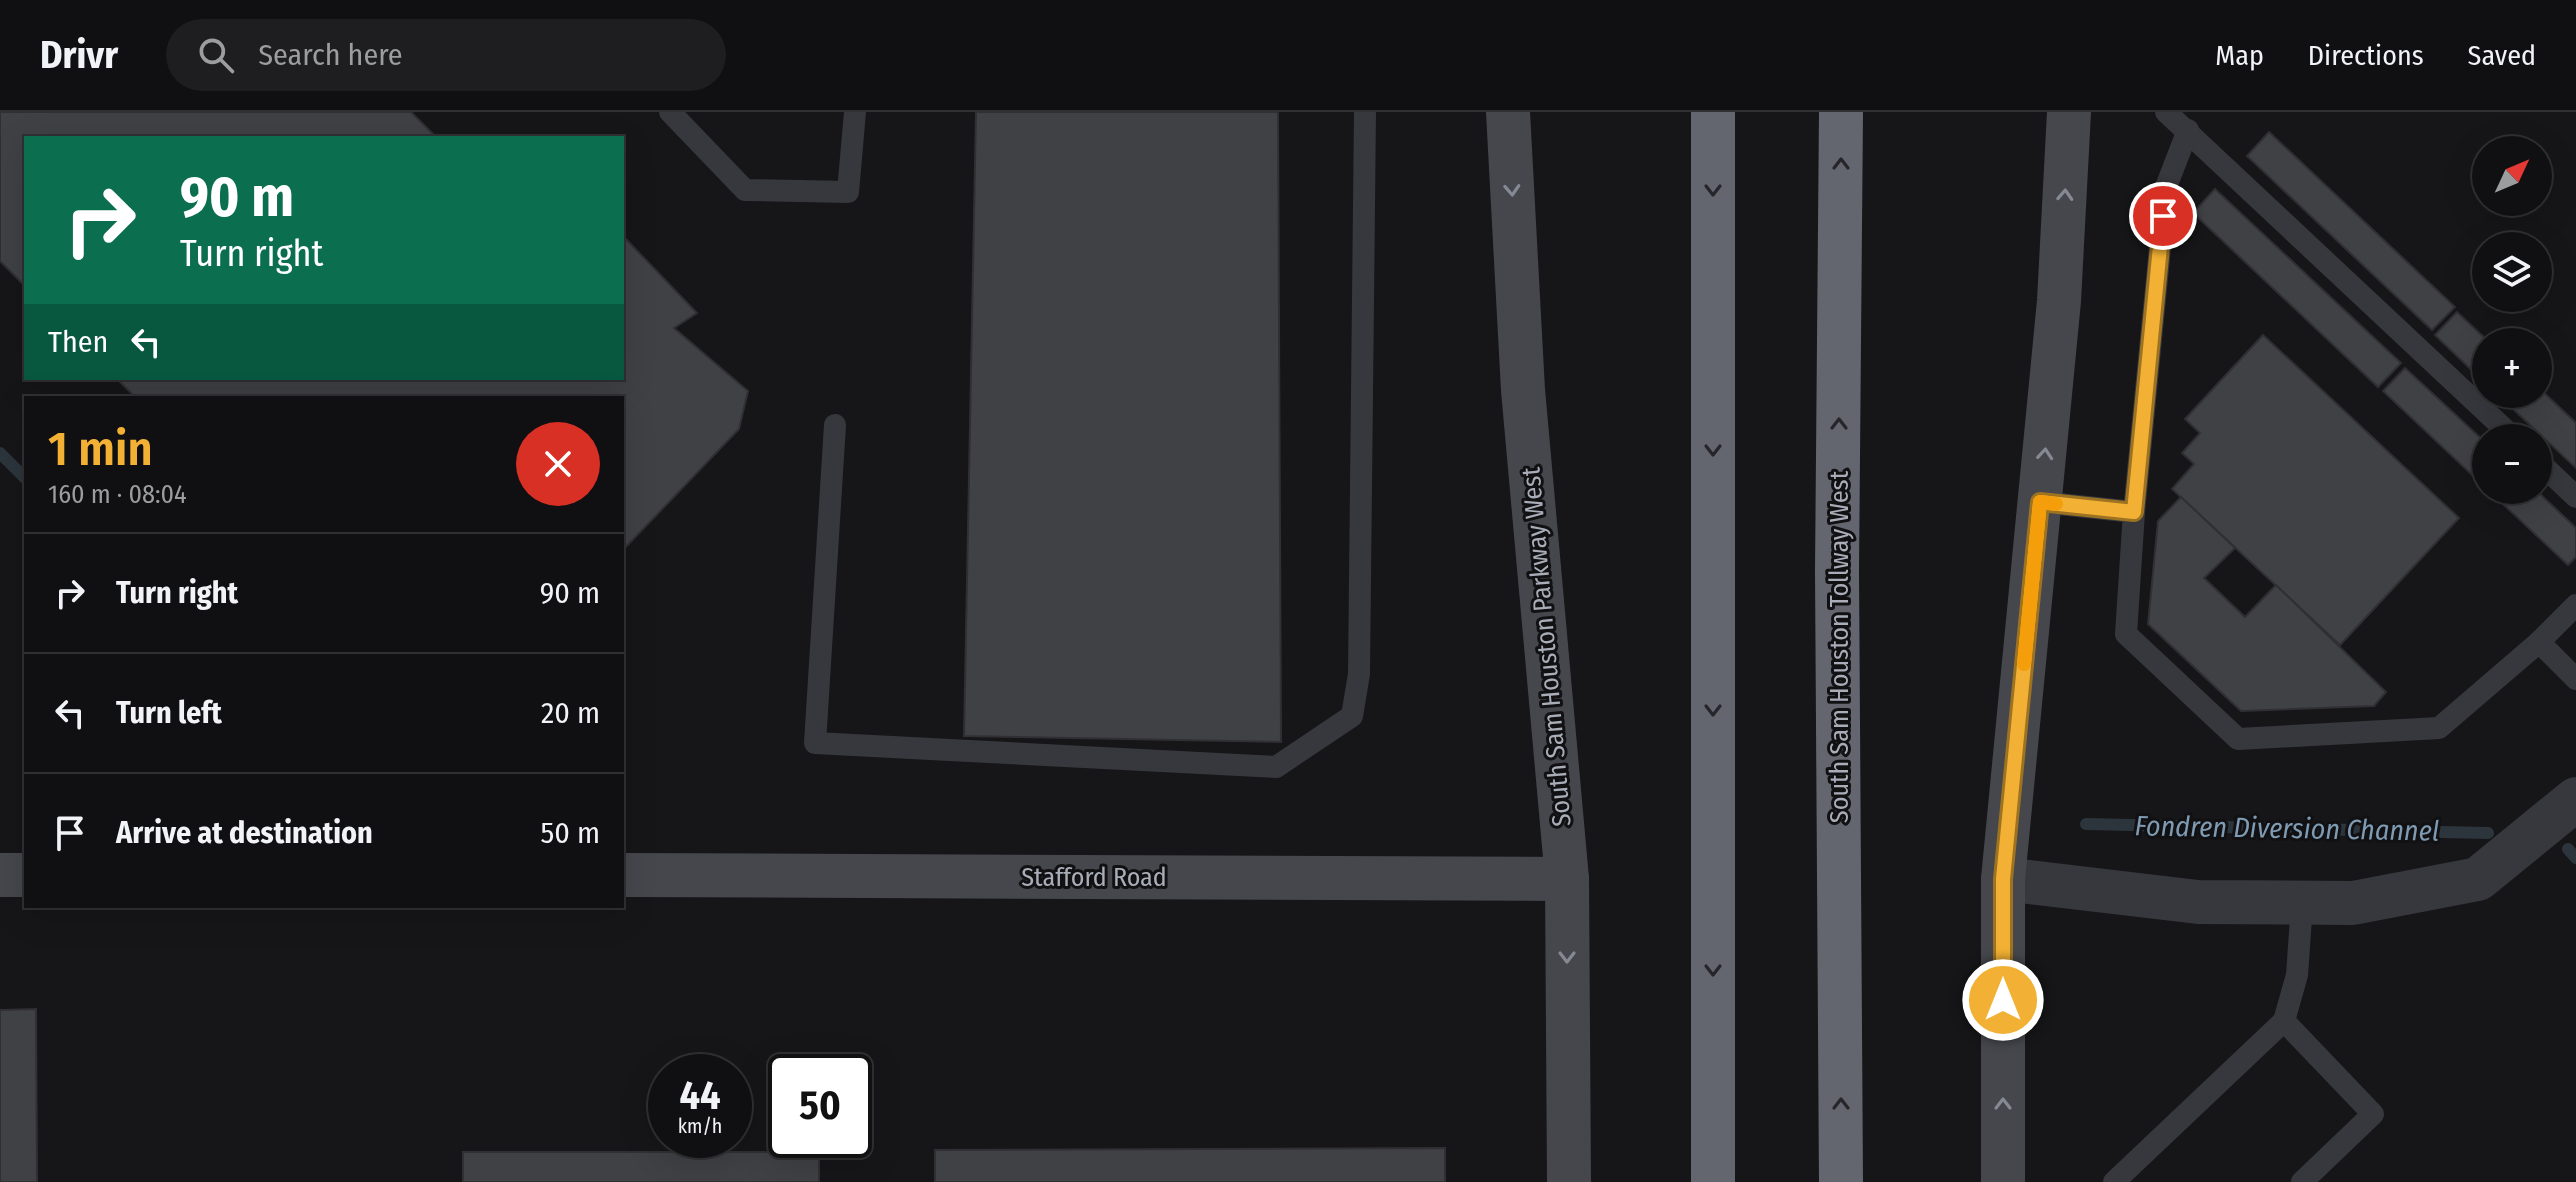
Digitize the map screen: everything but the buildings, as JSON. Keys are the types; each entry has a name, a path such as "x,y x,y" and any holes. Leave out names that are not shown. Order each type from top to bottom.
{"highway":[{"path":"1713,112 1713,1182"},
{"name":"South Sam Houston Tollway West","path":"1841,112 1837,586 1841,1182"}],"main road":[{"name":"South Sam Houston Parkway West","path":"1508,112 1523,390 1567,879 1569,1182"},
{"path":"2003,1182 2003,879 2059,301 2069,112"},
{"path":"0,875 24,875"},
{"name":"Stafford Road","path":"624,875 1567,879"}],"street":[{"path":"2003,879 2198,902 2353,903 2478,879 2576,799"}],"lane":[{"path":"670,112 745,190 848,192 855,112"},
{"path":"835,425 815,743 1276,767 1352,716 1359,674 1365,112"},
{"path":"2166,112 2499,424"},
{"path":"2188,130 2166,187 2134,512 2126,634 2238,739 2439,728 2539,642 2576,605"},
{"path":"2552,474 2576,497"},
{"path":"2040,502 2134,512"},
{"path":"2539,642 2576,679"},
{"path":"2114,1182 2284,1021 2297,975 2302,903"},
{"path":"2284,1021 2373,1114 2302,1182"}],"waterway":[{"name":"Fondren Diversion Channel","path":"0,453 24,477"},
{"name":"Fondren Diversion Channel","path":"2086,824 2488,833"},
{"name":"Fondren Diversion Channel","path":"2568,849 2576,858"}],"slow traffic":[{"path":"2024,664 2040,502 2056,504"}],"route":[{"path":"2003,1000 2003,879 2040,502 2134,512 2163,216"}]}
